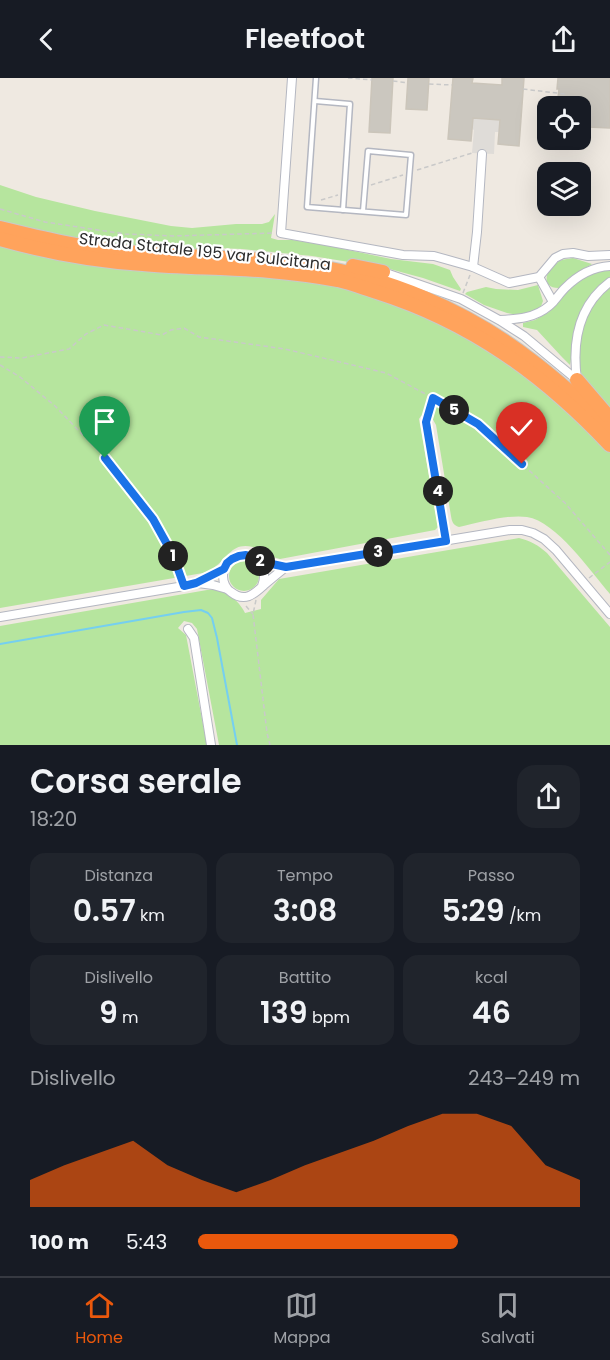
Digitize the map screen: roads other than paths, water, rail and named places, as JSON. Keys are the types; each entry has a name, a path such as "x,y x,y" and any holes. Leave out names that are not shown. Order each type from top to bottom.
{"highway":[{"name":"Strada Statale 195 var Sulcitana","path":"0,228 46,239 123,252 307,265 341,271 401,289 443,306 492,333 531,359 610,429"},
{"name":"Strada Statale 195 var Sulcitana","path":"0,239 93,259 144,265 270,271 340,280 407,302 470,331 508,356 546,385 596,430 610,446"},
{"path":"274,261 285,256 383,272"},
{"path":"577,380 610,419"}],"street":[{"path":"292,78 281,233 403,255 434,256 473,267 509,283 538,278 555,258 563,254 610,255"},
{"path":"473,267 482,154"},
{"path":"499,320 529,317 549,307 579,276 591,270 610,266"},
{"path":"383,272 461,299 499,320 524,336 577,380"},
{"path":"538,278 553,302"},
{"path":"577,380 575,351 579,326 592,300 610,282"},
{"path":"258,561 286,567 510,530 522,530 533,533 556,550 610,614"},
{"path":"260,589 264,573 258,561 246,555 227,563 223,576 227,589 232,594 246,597 260,589 286,567"},
{"path":"0,617 184,586 196,583 224,569"},
{"path":"196,583 227,589"},
{"path":"188,629 194,638 211,745"}],"lane":[{"path":"316,78 307,207 363,212 406,215 411,156 368,151 363,212"},
{"path":"315,101 350,104 343,210"},
{"path":"426,422 446,541"}],"waterway":[{"path":"0,644 201,610 212,618 237,745"}]}
